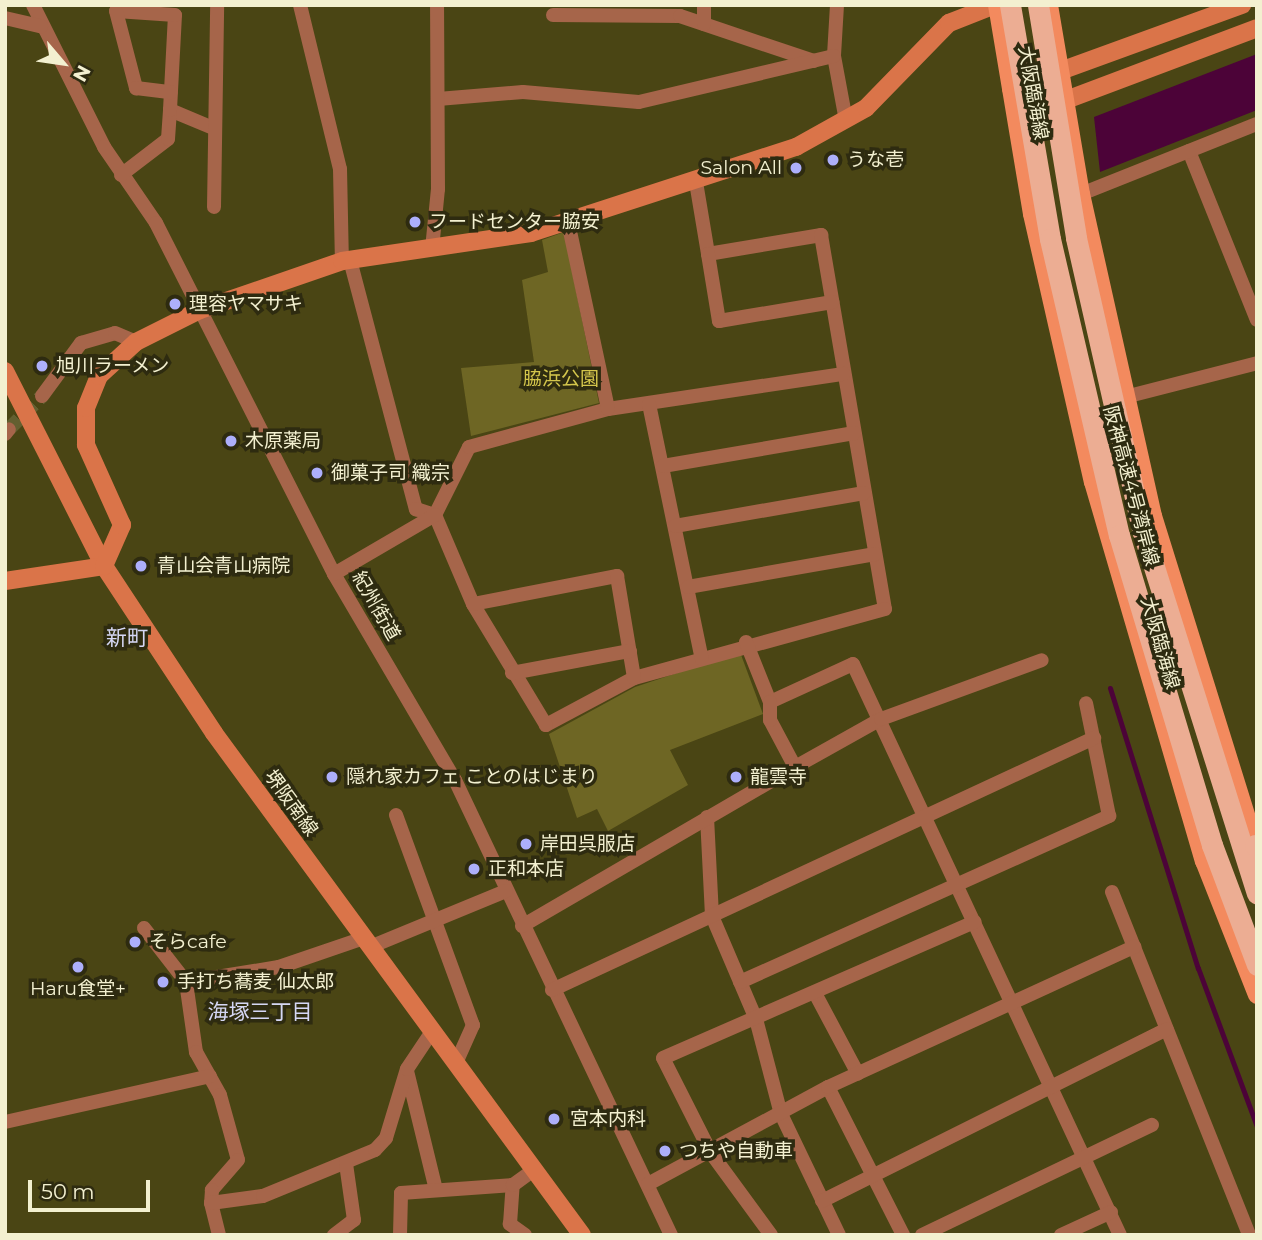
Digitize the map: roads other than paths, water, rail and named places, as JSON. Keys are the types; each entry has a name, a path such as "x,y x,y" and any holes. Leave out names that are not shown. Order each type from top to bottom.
{"highway":[{"name":"阪神高速4号湾岸線","path":"1010,5 1050,239 1119,535 1212,845 1257,965"},
{"name":"阪神高速4号湾岸線","path":"1038,5 1076,238 1143,532 1257,894"}],"main road":[{"name":"大阪臨海線","path":"996,5 1061,350 1122,589 1204,861 1257,995"},
{"name":"大阪臨海線","path":"1049,5 1081,194 1153,516 1255,839"}],"street":[{"name":"紀州街道","path":"33,5 41,26 121,175 156,223 334,574 455,780 552,990 671,1235"},
{"path":"214,207 213,128 217,5"},
{"path":"300,5 340,169 346,260 416,509 435,515 473,604 512,673 546,725 634,678 702,659 746,642 885,609 821,235 708,254"},
{"path":"432,248 438,99 436,5"},
{"path":"704,5 704,24"},
{"path":"837,5 834,55 846,121"},
{"path":"5,581 104,566 122,525 86,445 86,408 99,376 136,342 200,310 346,260 432,248 568,222 796,147 846,121 949,23 996,5"},
{"path":"1011,89 1060,75 1242,5"},
{"path":"121,175 168,139 175,15 116,11 136,88 170,92"},
{"path":"553,15 680,16 814,61"},
{"path":"5,18 41,26"},
{"path":"1017,119 1257,28"},
{"path":"438,99 523,92 639,102 834,55"},
{"path":"170,110 213,128"},
{"path":"1081,194 1257,124"},
{"path":"1189,150 1257,320"},
{"path":"696,182 719,321 832,302"},
{"path":"568,222 608,409"},
{"path":"42,396 81,342 115,333 136,342"},
{"path":"1125,397 1257,363"},
{"name":"堺阪南線","path":"5,371 104,566 214,733 582,1235"},
{"path":"334,574 435,515 469,447 608,409 843,374"},
{"path":"649,404 702,659"},
{"path":"663,466 854,433"},
{"path":"675,526 864,493"},
{"path":"688,587 875,554"},
{"path":"473,604 617,576 634,678"},
{"path":"746,642 769,702 770,720 796,767"},
{"path":"512,673 630,651"},
{"path":"522,926 881,719 1042,660"},
{"path":"769,702 853,664 927,815 1120,1235"},
{"path":"740,982 958,887 1109,816 1086,703"},
{"path":"552,990 1094,738"},
{"path":"396,815 473,1025 456,1063"},
{"path":"707,817 712,916 756,1020 782,1114 839,1235"},
{"path":"186,982 279,967 367,942 435,921 506,891"},
{"path":"1112,891 1249,1235"},
{"path":"771,1235 710,1153 663,1058 816,995 975,922"},
{"path":"144,928 186,982 196,1052 210,1076 237,1160 212,1190 211,1203 219,1235"},
{"path":"648,1184 710,1153 828,1087 1134,947"},
{"path":"816,995 858,1074"},
{"path":"822,1201 1050,1083 1167,1029"},
{"path":"211,1203 263,1196 346,1164 386,1138 407,1069 433,1030"},
{"path":"407,1069 436,1190"},
{"path":"5,1122 210,1076"},
{"path":"828,1087 903,1235"},
{"path":"922,1235 1084,1155 1152,1125"},
{"path":"334,1235 354,1220 346,1164"},
{"path":"400,1235 401,1193 513,1185 535,1169"},
{"path":"513,1185 510,1224 525,1235"},
{"path":"1062,1235 1111,1212"}],"waterway":[{"path":"1110,688 1198,968 1257,1127"}],"tunnel":[{"path":"9,429 42,396"}],"place":[{"name":"うな壱","path":"833,160"},
{"name":"Salon All","path":"796,168"},
{"name":"フードセンター脇安","path":"415,222"},
{"name":"理容ヤマサキ","path":"175,304"},
{"name":"旭川ラーメン","path":"42,366"},
{"name":"木原薬局","path":"231,441"},
{"name":"御菓子司 織宗","path":"317,473"},
{"name":"青山会青山病院","path":"141,566"},
{"name":"隠れ家カフェ ことのはじまり","path":"332,777"},
{"name":"龍雲寺","path":"736,777"},
{"name":"岸田呉服店","path":"526,844"},
{"name":"正和本店","path":"474,869"},
{"name":"そらcafe","path":"135,942"},
{"name":"Haru食堂+","path":"78,967"},
{"name":"手打ち蕎麦 仙太郎","path":"163,982"},
{"name":"宮本内科","path":"554,1119"},
{"name":"つちや自動車","path":"665,1151"}],"district":[{"name":"新町","path":"127,638"},
{"name":"海塚三丁目","path":"260,1012"}],"park label":[{"name":"脇浜公園","path":"561,379"}]}
